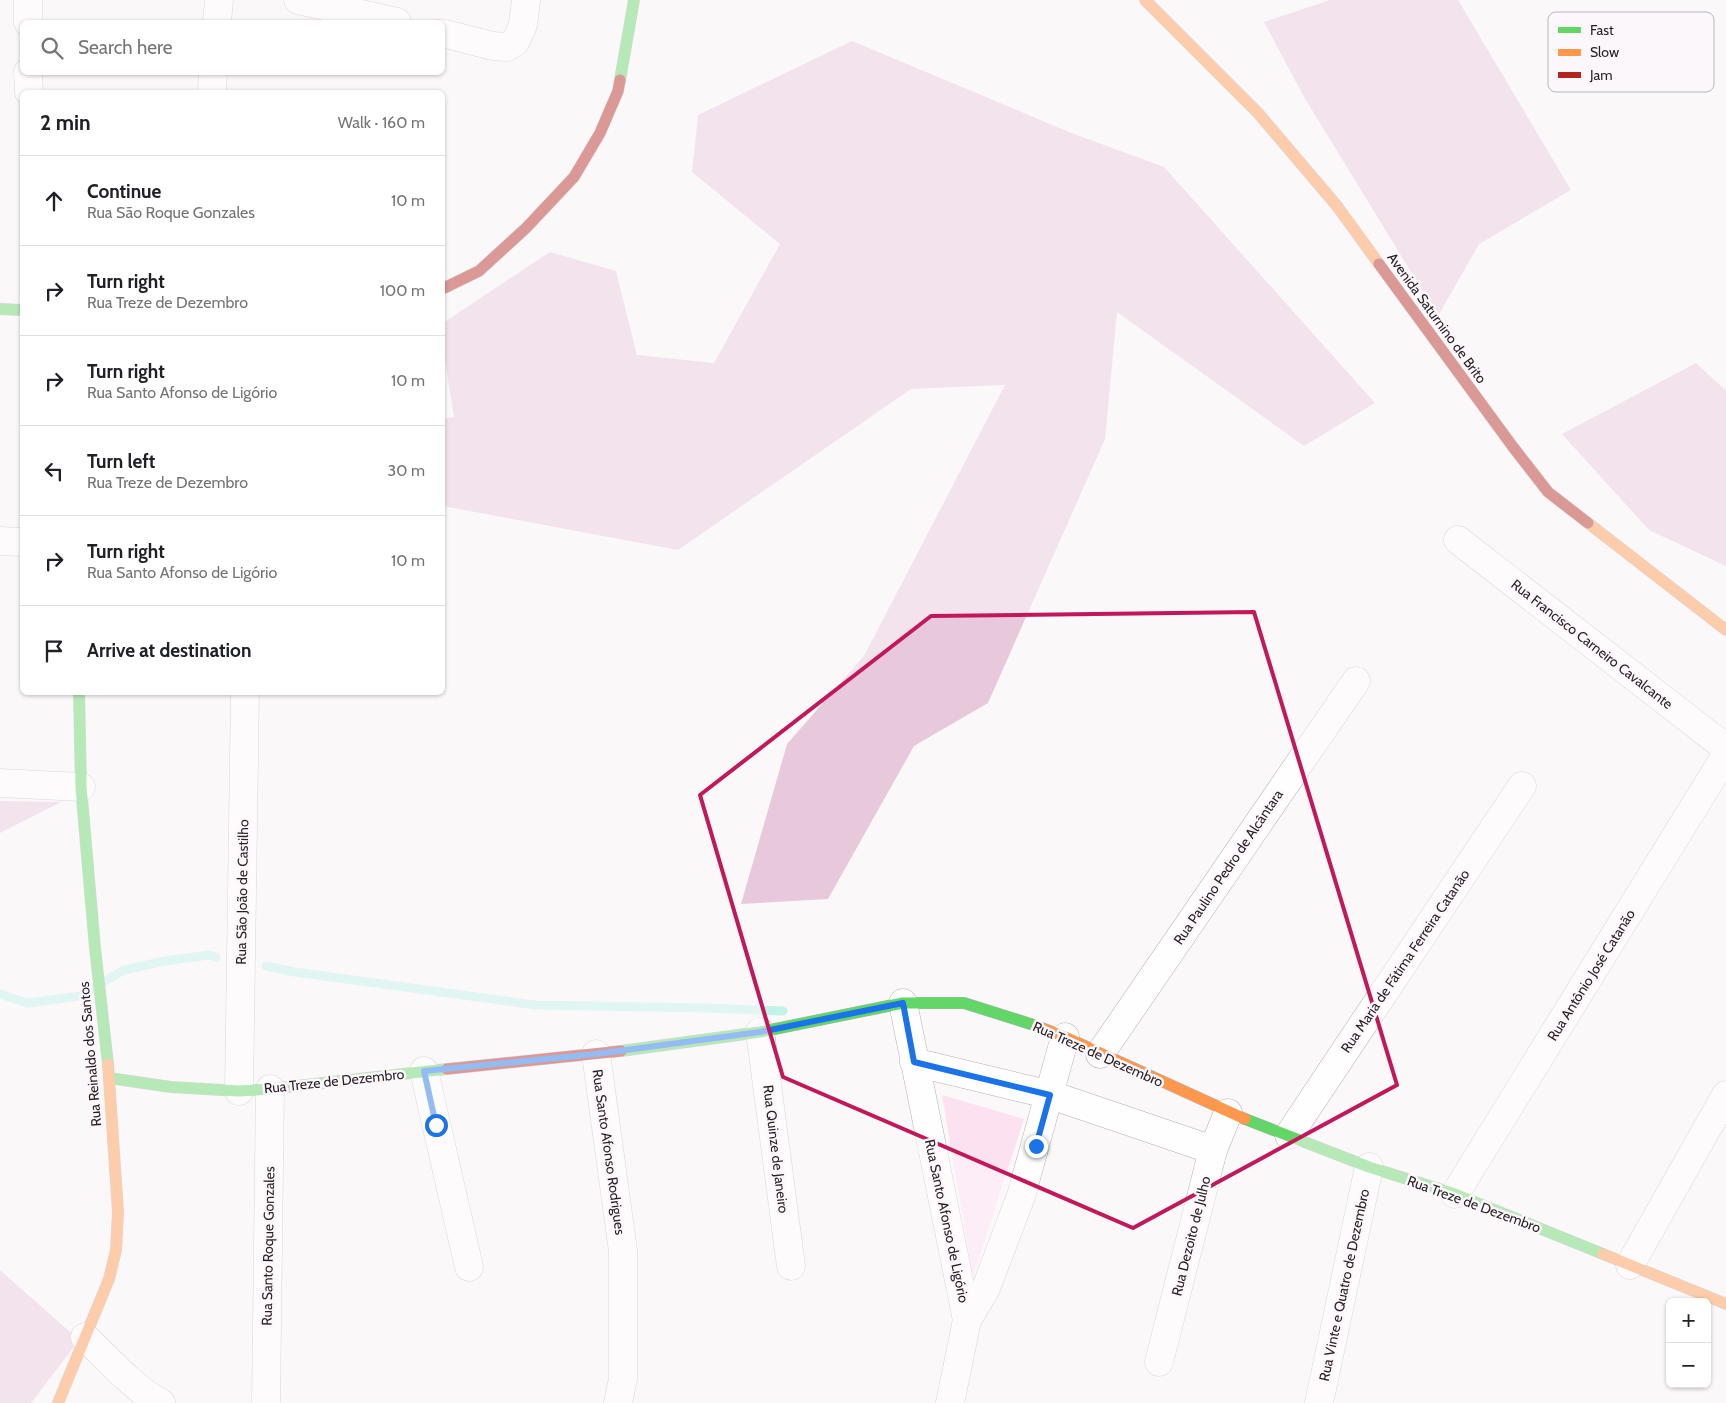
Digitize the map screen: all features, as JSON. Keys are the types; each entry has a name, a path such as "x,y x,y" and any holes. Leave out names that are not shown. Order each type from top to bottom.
{"street":[{"path":"28,0 28,20"},
{"path":"217,20 219,0"},
{"path":"445,34 493,46 507,47 516,41 523,26 526,0"},
{"path":"445,288 479,271 526,228 574,177 600,133 618,91 634,0"},
{"name":"Avenida Saturnino de Brito","path":"1145,0 1258,113 1337,206 1548,492 1726,630"},
{"path":"316,2 389,20"},
{"path":"28,75 28,90"},
{"path":"212,90 213,75"},
{"path":"0,309 20,310"},
{"name":"Rua Francisco Carneiro Cavalcante","path":"1458,540 1726,748"},
{"path":"0,542 20,542"},
{"name":"Rua Paulino Pedro de Alcântara","path":"1100,1054 1356,680"},
{"name":"Rua Reinaldo dos Santos","path":"58,1403 109,1279 116,1250 118,1212 109,1078 95,948 81,786 79,695"},
{"name":"Rua São João de Castilho","path":"238,1091 245,695"},
{"name":"Rua Antônio José Catanão","path":"1455,1194 1726,755"},
{"path":"0,783 81,786"},
{"name":"Rua Maria de Fátima Ferreira Catanão","path":"1289,1135 1522,786"},
{"name":"Rua Treze de Dezembro","path":"109,1078 171,1086 238,1091 270,1090 424,1071 596,1054 760,1032 903,1003 964,1003 1065,1037 1228,1113 1369,1167 1455,1194 1726,1304"},
{"name":"Rua Santo Afonso de Ligório","path":"903,1003 968,1320"},
{"name":"Rua Quinze de Janeiro","path":"760,1032 791,1266"},
{"name":"Rua Santo Afonso de Ligório","path":"968,1320 986,1288 1022,1196 1065,1037"},
{"name":"Rua Santo Afonso Rodrigues","path":"596,1054 623,1251 623,1380 618,1403"},
{"path":"914,1062 1050,1095 1213,1150"},
{"path":"424,1071 469,1267"},
{"name":"Rua Santo Roque Gonzales","path":"266,1403 270,1090"},
{"path":"1630,1265 1726,1095"},
{"name":"Rua Dezoito de Julho","path":"1159,1362 1213,1150 1228,1113"},
{"name":"Rua Vinte e Quatro de Dezembro","path":"1319,1403 1369,1167"},
{"path":"950,1403 968,1320"},
{"path":"84,1337 123,1374 160,1403"}],"highlighted area":[{"path":"1254,612 1397,1085 1133,1228 783,1077 700,795 931,616"}],"shaded area":[{"path":"1330,0 1458,0 1571,190 1479,244 1438,316 1304,97 1264,22"},
{"path":"852,41 1074,134 1164,167 1375,403 1304,446 1117,312 1105,439 988,703 914,746 828,899 741,904 787,744 864,656 1005,385 911,389 678,550 445,506 445,419 454,417 445,360 445,322 550,252 616,271 637,355 714,363 780,244 692,172 698,115"},
{"path":"1696,363 1724,389 1726,388 1726,566 1649,530 1562,434"},
{"path":"0,801 61,802 0,833"},
{"path":"942,1095 1024,1119 973,1277"},
{"path":"0,1270 79,1340 31,1403 0,1403"}],"waterway":[{"path":"0,994 28,1003 80,996 124,970 165,961 209,955 216,957"},
{"path":"266,966 295,972 535,1005 783,1011"}],"traffic: fast":[{"path":"620,80 634,0"},
{"path":"0,309 20,310"},
{"path":"79,695 81,787 95,948 108,1064"},
{"path":"621,1051 760,1032 903,1003 964,1003 1037,1026"},
{"path":"109,1078 171,1087 239,1091 447,1069"},
{"path":"1245,1119 1369,1167 1455,1194 1603,1254"}],"traffic: slow":[{"path":"1145,0 1258,113 1337,206 1379,264"},
{"path":"1588,523 1726,630"},
{"path":"1037,1026 1245,1119"},
{"path":"58,1403 109,1279 116,1250 118,1212 108,1064"},
{"path":"1603,1254 1726,1304"}],"traffic: jam":[{"path":"445,288 479,271 526,228 574,177 600,133 618,91 620,80"},
{"path":"1379,264 1548,492 1588,523"},
{"path":"447,1069 621,1051"}],"route":[{"path":"436,1125 424,1071 596,1054 760,1032 903,1003 914,1062 1050,1095 1036,1146"}]}
